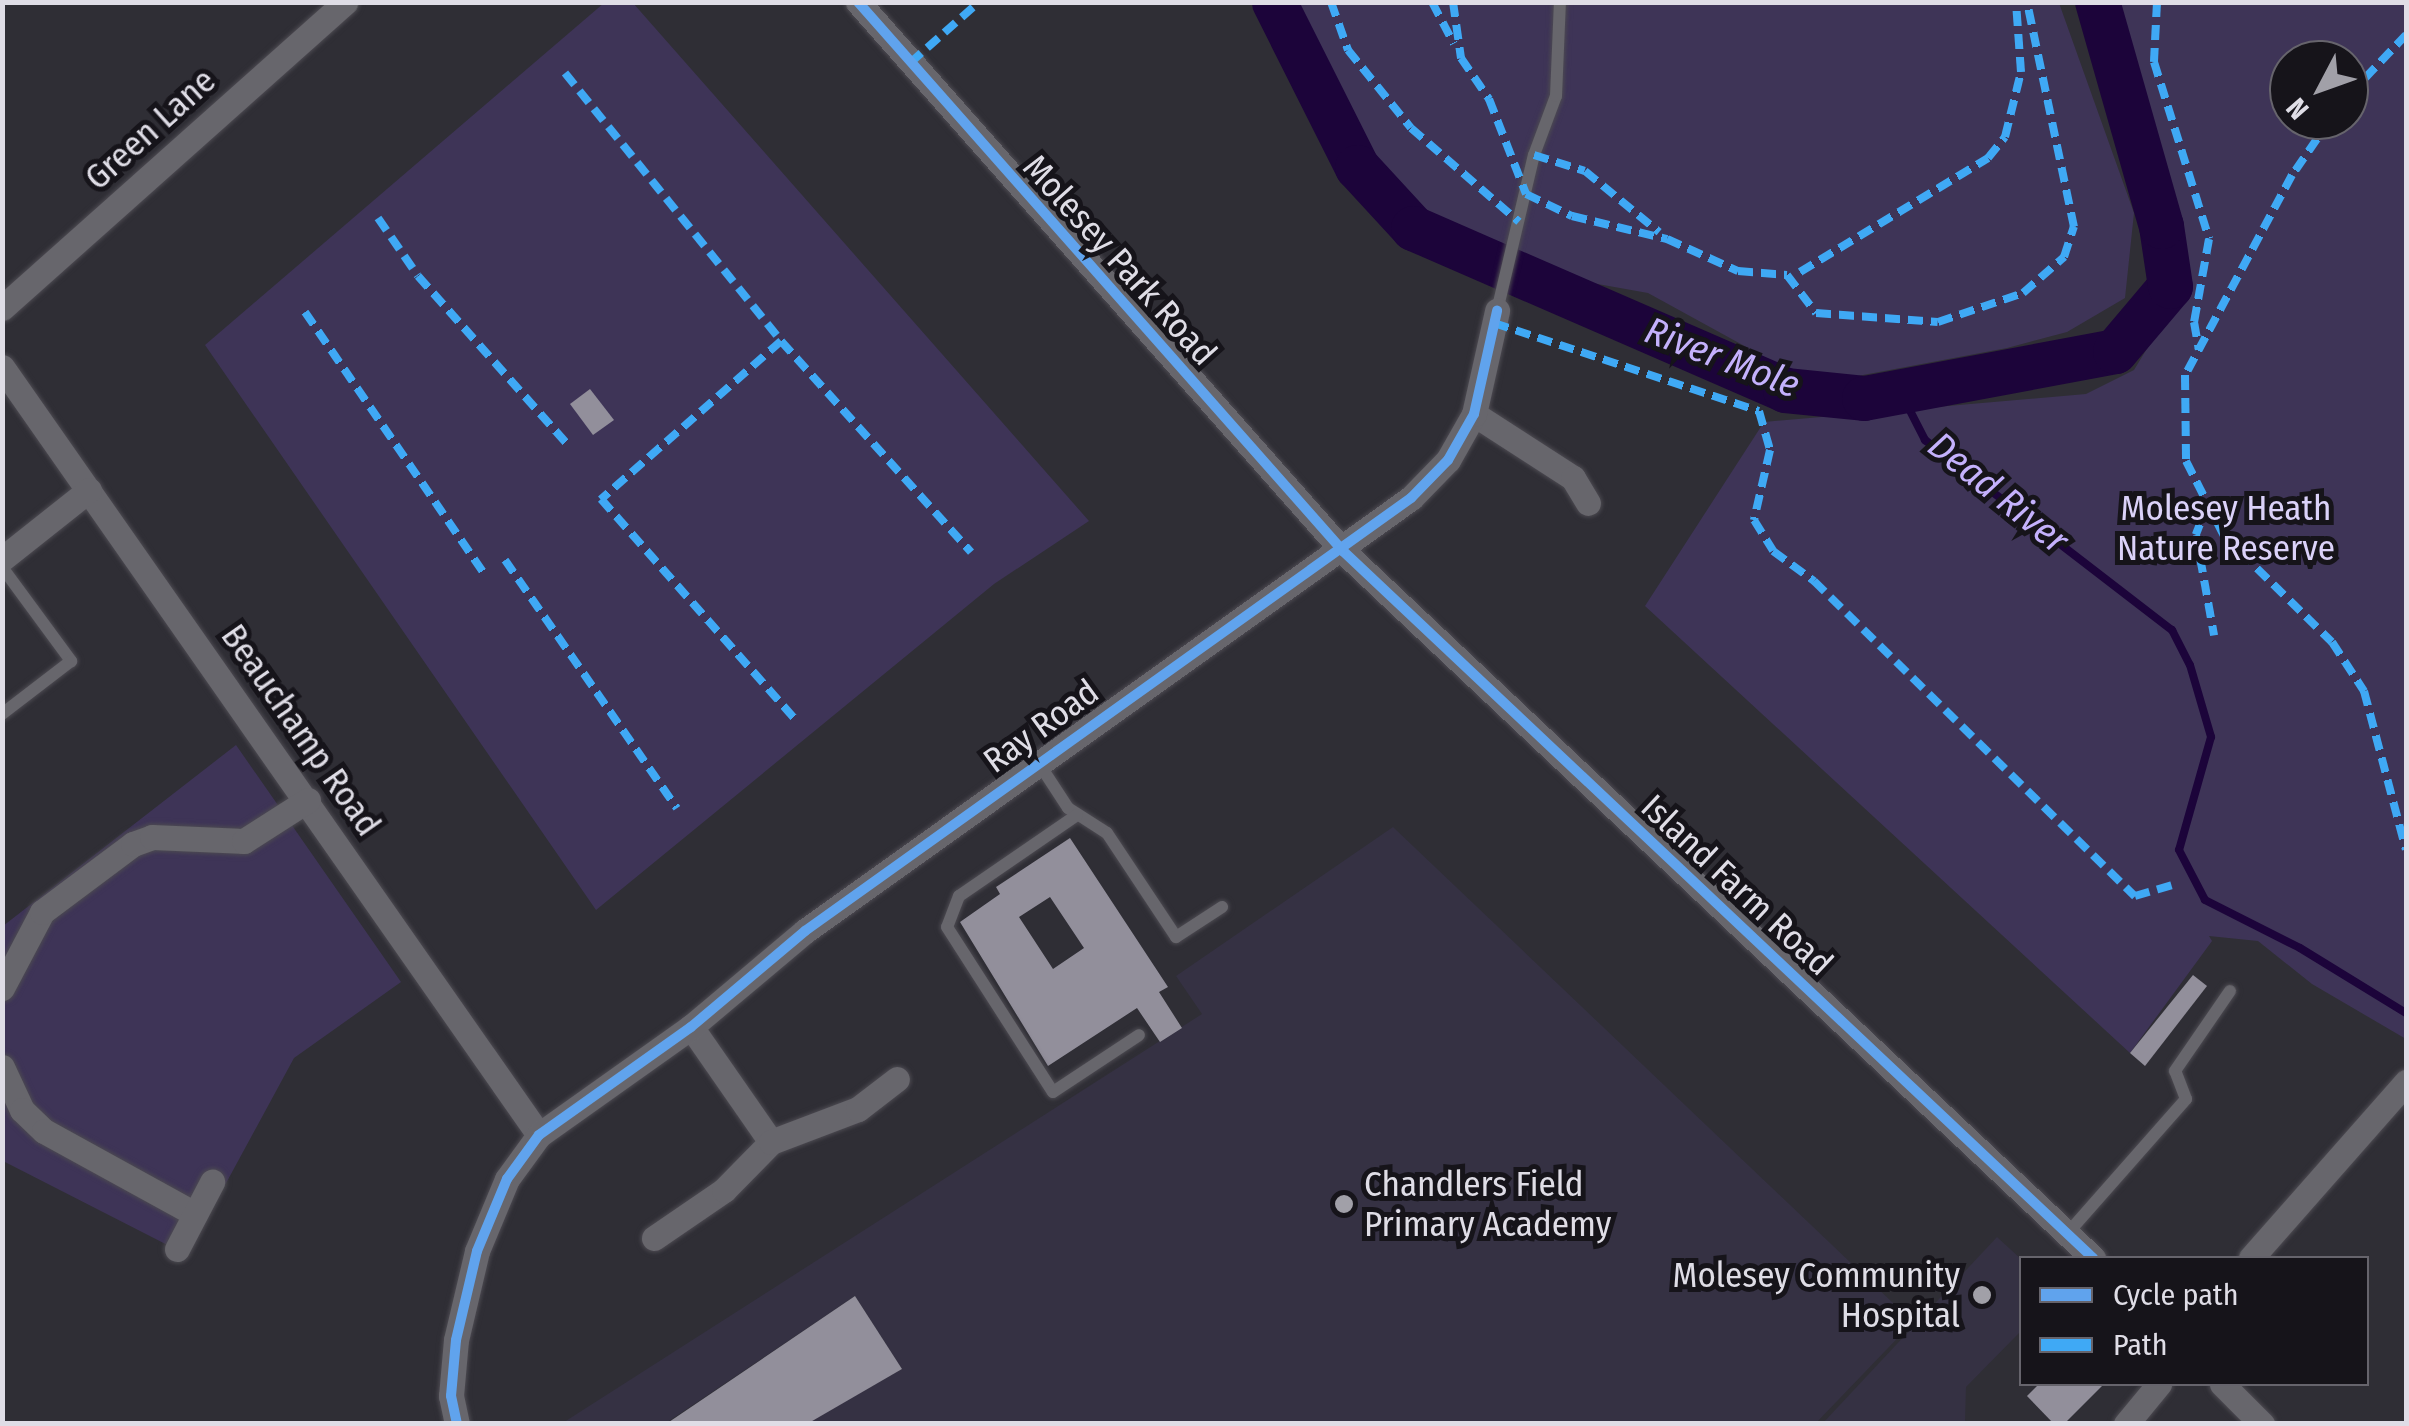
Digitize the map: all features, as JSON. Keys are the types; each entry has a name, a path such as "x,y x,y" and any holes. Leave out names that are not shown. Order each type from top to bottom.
{"street":[{"name":"Green Lane","path":"2,308 346,2"},
{"name":"Molesey Park Road","path":"858,2 1343,551"},
{"name":"Ray Road","path":"451,1422 456,1340 477,1250 507,1179 540,1135 690,1027 805,931 1241,615 1343,551 1448,460 1474,414 1498,311"},
{"name":"Beauchamp Road","path":"2,367 540,1135"},
{"path":"1474,414 1573,478 1588,503"},
{"path":"2,559 90,490"},
{"name":"Island Farm Road","path":"1343,551 2090,1256"},
{"path":"2,988 42,912 133,844 152,836 244,840 308,800"},
{"path":"690,1027 771,1142"},
{"path":"2,1067 22,1110 44,1132 195,1214"},
{"path":"654,1238 724,1190 771,1142 858,1109 897,1079"},
{"path":"2253,1256 2406,1082"},
{"path":"177,1248 212,1182"},
{"path":"2126,1424 2157,1386"},
{"path":"2224,1386 2262,1424"}],"lane":[{"path":"1498,311 1556,96 1560,2"},
{"path":"2,568 70,661 2,714"},
{"path":"1038,762 1078,816 1107,833 1176,937 1222,907"},
{"path":"1078,816 959,896 947,927 1053,1092 1139,1035"},
{"path":"2067,1234 2186,1099 2175,1071 2230,990"}],"shaded area":[{"name":"Chandlers Field Primary Academy","path":"1393,827 1913,1322 1816,1423 807,1423 902,1369 855,1296 666,1423 561,1424 1202,1014 1176,976"},
{"name":"Molesey Community Hospital","path":"1997,1237 2019,1257 2019,1333 1966,1387 1965,1423 1823,1423"}],"green space":[{"path":"604,3 633,3 1089,521 994,584 596,910 205,345"},
{"path":"1289,3 2059,3 2134,213 2125,298 2067,332 2007,348 1847,378 1803,378 1648,293 1564,278 1432,216 1385,171 1342,106"},
{"name":"Molesey Heath Nature Reserve","path":"2112,3 2406,3 2406,1039 2312,984 2258,941 2209,936 2212,941 2130,1053 1645,606 1764,422 2086,394 2134,370 2180,294 2181,264 2165,170 2112,23"},
{"path":"236,745 401,982 294,1058 187,1255 3,1161 3,926"}],"building":[{"path":"590,389 614,420 593,435 570,404"},
{"path":"1070,838 1168,987 1159,992 1182,1028 1160,1042 1137,1008 1048,1066 960,922 1000,894 996,887","holes":["1050,897 1084,948 1053,969 1019,917"]},
{"path":"2193,975 2207,986 2145,1066 2130,1053"},
{"path":"855,1296 902,1369 807,1424 666,1424"},
{"path":"2037,1386 2102,1386 2064,1424 2054,1424 2027,1396"}],"waterway":[{"name":"River Mole","path":"1274,2 1357,167 1413,228 1785,390 1864,398 2115,351 2170,286 2161,226 2097,2"},
{"name":"Dead River","path":"1902,395 1925,440 2172,630 2190,665 2211,737 2179,850 2205,900 2300,948 2406,1013"}],"marked path":[{"path":"910,63 979,2"},
{"path":"1331,2 1348,50 1411,128 1519,222"},
{"path":"1432,2 1454,44"},
{"path":"1453,2 1461,58 1489,99 1526,194 1572,216 1667,239 1738,271 1787,275 1816,313 1938,322 2023,293 2064,257 2074,227 2027,2"},
{"path":"1800,272 1988,158 2005,137 2021,72 2016,2"},
{"path":"2157,2 2154,62 2209,239 2194,322 2199,350"},
{"path":"2369,74 2406,35"},
{"path":"565,73 781,341 971,552"},
{"path":"2316,140 2292,175 2185,375 2186,461 2224,536 2332,642 2364,691 2406,850"},
{"path":"1534,155 1585,171 1659,232"},
{"path":"378,218 418,276 568,445"},
{"path":"305,312 484,573"},
{"path":"1494,323 1759,411 1770,450 1754,520 1773,551 1814,581 2135,896 2176,884"},
{"path":"781,341 601,499 796,720"},
{"path":"2208,503 2196,535 2214,635"},
{"path":"505,560 677,808"}],"cycle path":[{"path":"858,2 1343,551 2091,1256"},
{"path":"457,1424 451,1396 456,1340 477,1251 507,1179 539,1135 691,1027 805,931 1411,498 1448,460 1474,414 1497,311"}],"place":[{"name":"Chandlers Field Primary Academy","path":"1344,1204"},
{"name":"Molesey Community Hospital","path":"1982,1295"}]}
